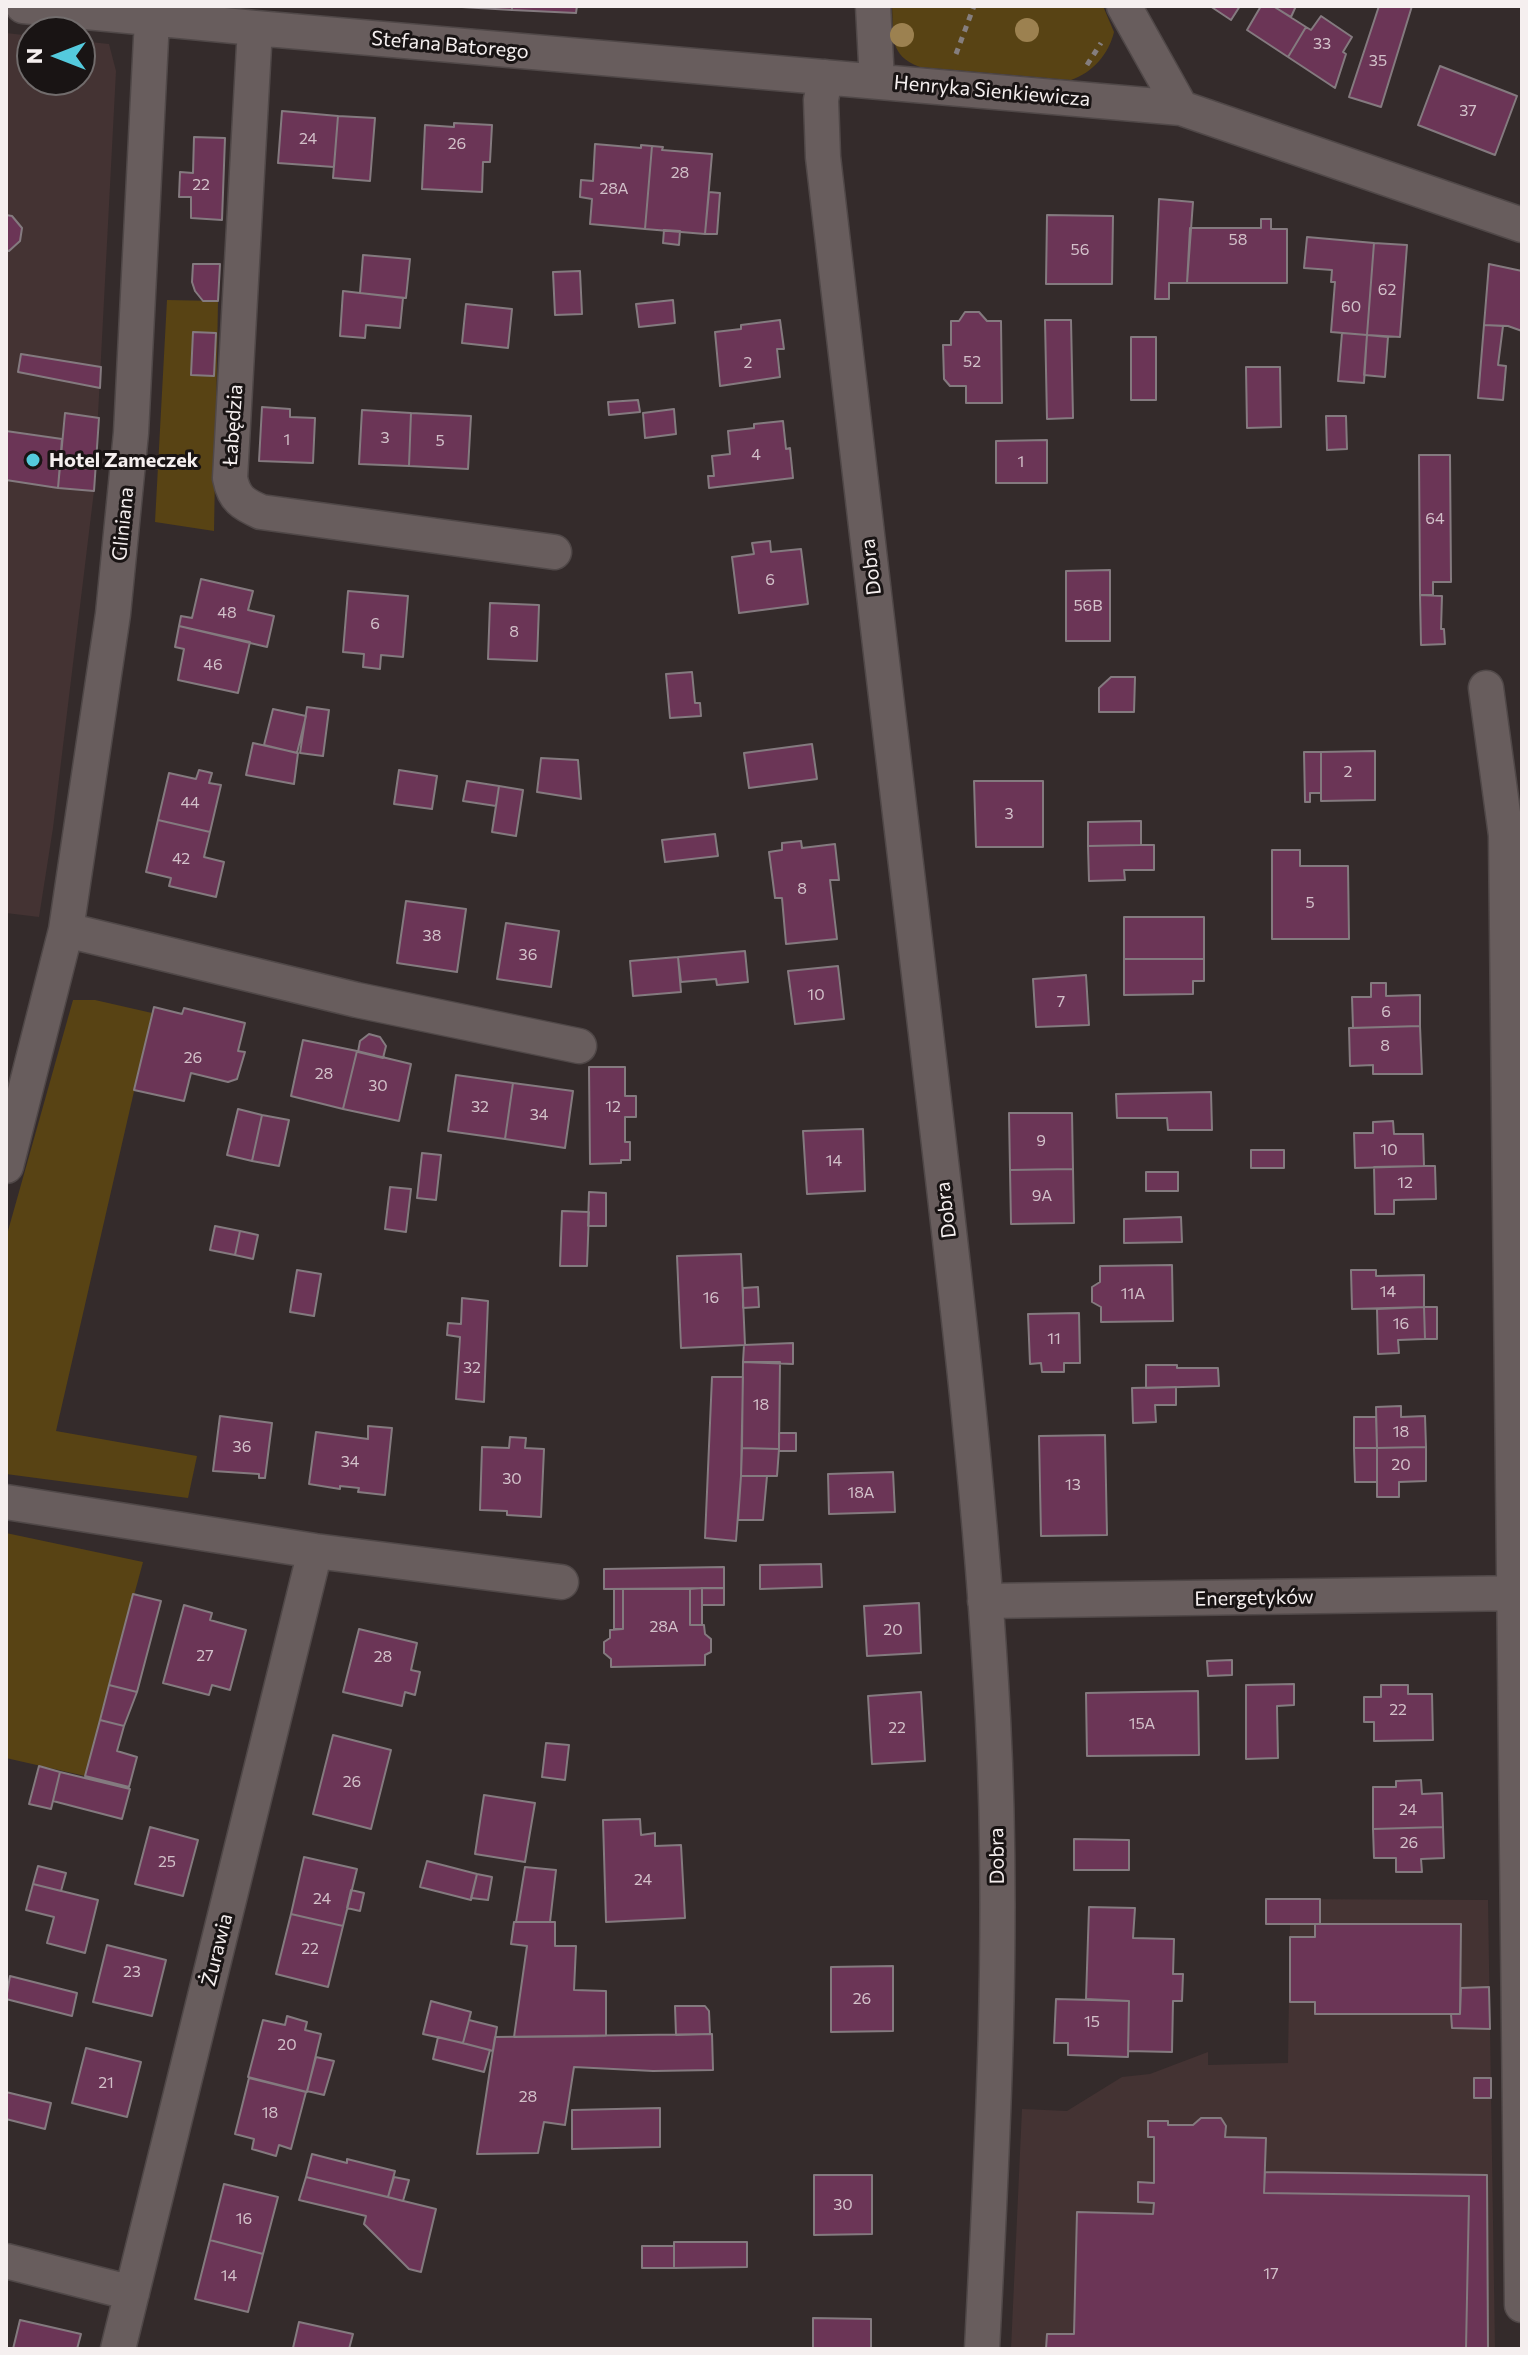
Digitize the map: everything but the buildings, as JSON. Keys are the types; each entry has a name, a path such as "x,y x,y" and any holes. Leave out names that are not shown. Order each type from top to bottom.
{"street":[{"name":"Stefana Batorego","path":"23,6 877,81"},
{"name":"Henryka Sienkiewicza","path":"873,6 877,81 1181,108 1522,225"},
{"path":"1124,6 1181,108"},
{"name":"Gliniana","path":"6,1166 66,930 113,614 131,433 152,19"},
{"name":"Łabędzia","path":"255,28 230,478 233,494 244,504 261,512 554,552"},
{"name":"Dobra","path":"825,77 820,127 823,157 949,1232 985,1601 994,1743 998,1960 982,2349"},
{"path":"1486,688 1506,835 1518,1593 1522,2305"},
{"path":"66,930 357,1000 579,1046"},
{"path":"6,1502 315,1551 561,1582"},
{"name":"Żurawia","path":"118,2349 315,1551"},
{"name":"Energetyków","path":"985,1601 1518,1593"},
{"path":"6,2261 132,2293"}],"path":[{"path":"956,54 974,6"},
{"path":"1077,67 1087,65 1101,46 1101,38"},
{"path":"941,53 970,56"}],"shaded area":[{"path":"892,6 1103,6 1114,32 1098,62 1086,73 1071,80 920,67 902,57 898,50 893,35"},
{"path":"6,33 16,34 16,96 96,96 96,43 109,44 116,71 94,491 53,828 39,917 6,913"},
{"path":"167,300 218,301 214,531 155,522"},
{"path":"73,1000 95,1000 152,1013 56,1431 197,1456 188,1498 6,1474 6,1238"},
{"path":"6,1533 143,1562 85,1776 6,1758"},
{"path":"1266,1899 1488,1900 1495,2349 1011,2349 1022,2109 1067,2111 1122,2077 1150,2074 1208,2052 1208,2065 1288,2063 1290,1924 1266,1924"}],"place":[{"name":"Hotel Zameczek","path":"33,460"}]}
